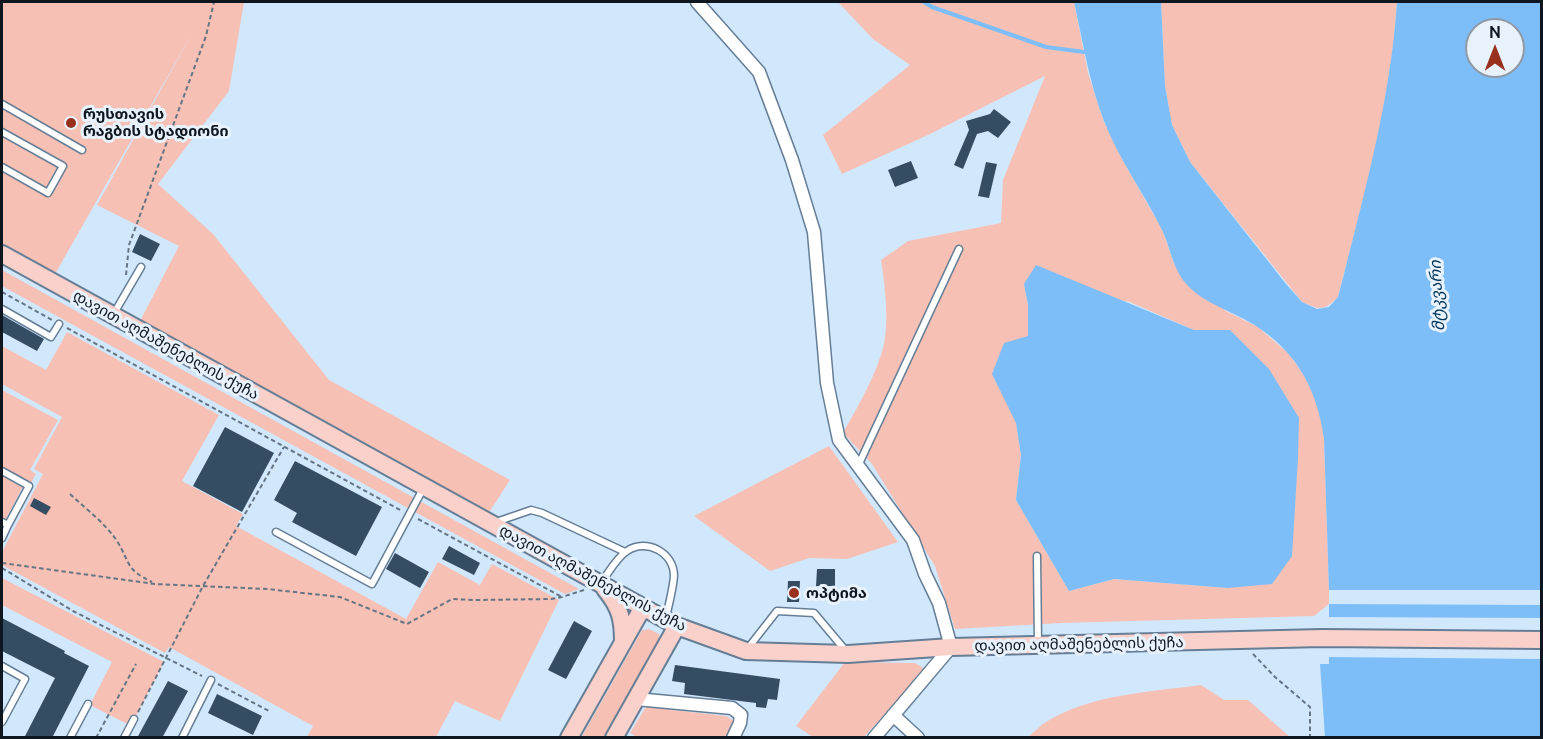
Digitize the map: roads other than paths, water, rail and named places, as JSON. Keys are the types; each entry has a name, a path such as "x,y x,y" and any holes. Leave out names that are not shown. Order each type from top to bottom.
{"main road":[{"name":"დავით აღმაშენებლის ქუჩა","path":"2,254 672,623 746,651 848,654 951,647 1322,638 1542,640"},
{"path":"600,584 615,600 623,621 623,643"},
{"path":"569,738 643,607"},
{"path":"614,738 636,699 672,623"}],"street":[{"path":"697,2 759,72 792,160 814,232 827,383 839,440 913,540 939,603 951,647 874,738"},
{"path":"636,699 732,708 741,715 733,738"},
{"path":"893,715 918,738"}],"lane":[{"path":"2,104 82,150"},
{"path":"2,132 63,166 48,193 2,167"},
{"path":"858,467 959,249"},
{"path":"113,315 141,267"},
{"path":"2,309 51,338 59,324"},
{"path":"2,471 29,486 5,524 2,538"},
{"path":"276,532 372,584 424,487"},
{"path":"492,524 531,510 625,552"},
{"path":"600,584 625,552 636,547 660,550 669,557 674,576 672,623"},
{"path":"1037,556 1038,645"},
{"path":"746,651 777,611 814,613 848,654"},
{"path":"2,666 25,679 2,722"},
{"path":"182,738 211,680"},
{"path":"70,738 88,704"},
{"path":"124,738 134,719"}],"water":[{"name":"მტკვარი","path":"1074,2 1161,2 1165,86 1172,125 1190,162 1286,284 1302,302 1317,309 1329,307 1338,297 1343,278 1369,175 1383,106 1397,2 1541,2 1541,590 1329,590 1324,439 1321,420 1309,385 1289,354 1276,341 1261,329 1203,298 1183,280 1162,230 1104,121 1090,77"},
{"path":"1036,265 1194,330 1230,330 1269,369 1299,418 1292,556 1272,584 1228,588 1114,579 1069,591 1016,500 1021,455 1016,423 992,374 1004,343 1028,336 1028,305 1024,284"},
{"path":"1329,604 1541,605 1541,737 1325,737 1320,664 1329,664"}],"waterway":[{"path":"924,2 932,7 1046,47 1084,52"}],"place":[{"name":"რუსთავის რაგბის სტადიონი","path":"71,123"},
{"name":"ოპტიმა","path":"794,593"}]}
